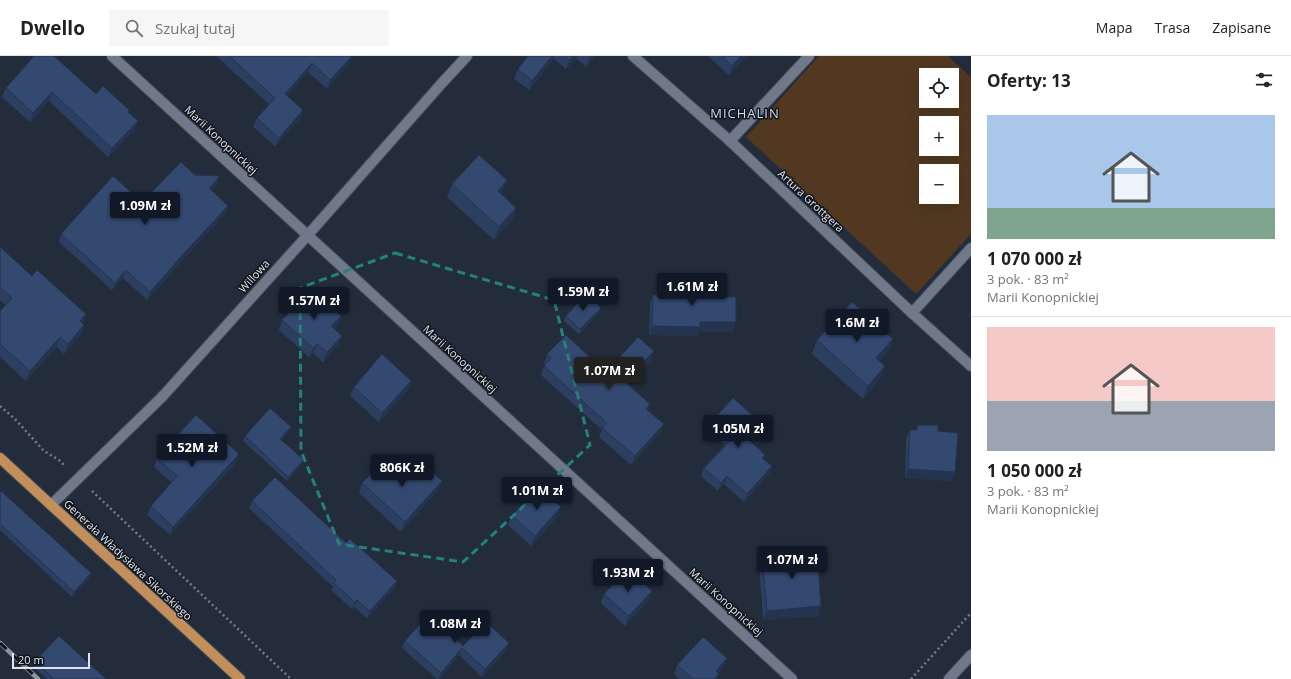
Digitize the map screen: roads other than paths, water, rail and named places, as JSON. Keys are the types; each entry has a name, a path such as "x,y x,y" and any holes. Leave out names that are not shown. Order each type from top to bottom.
{"main road":[{"name":"Generała Władysława Sikorskiego","path":"0,458 240,679"}],"street":[{"name":"Marii Konopnickiej","path":"112,56 792,679"},
{"name":"Willowa","path":"51,505 162,397 467,56"},
{"name":"Artura Grottgera","path":"633,56 730,141 912,313 971,366"},
{"path":"730,141 809,56"},
{"path":"912,313 971,248"},
{"path":"949,679 971,655"}],"railway":[{"path":"0,643 38,679"}],"district":[{"name":"MICHALIN","path":"745,113"}]}
